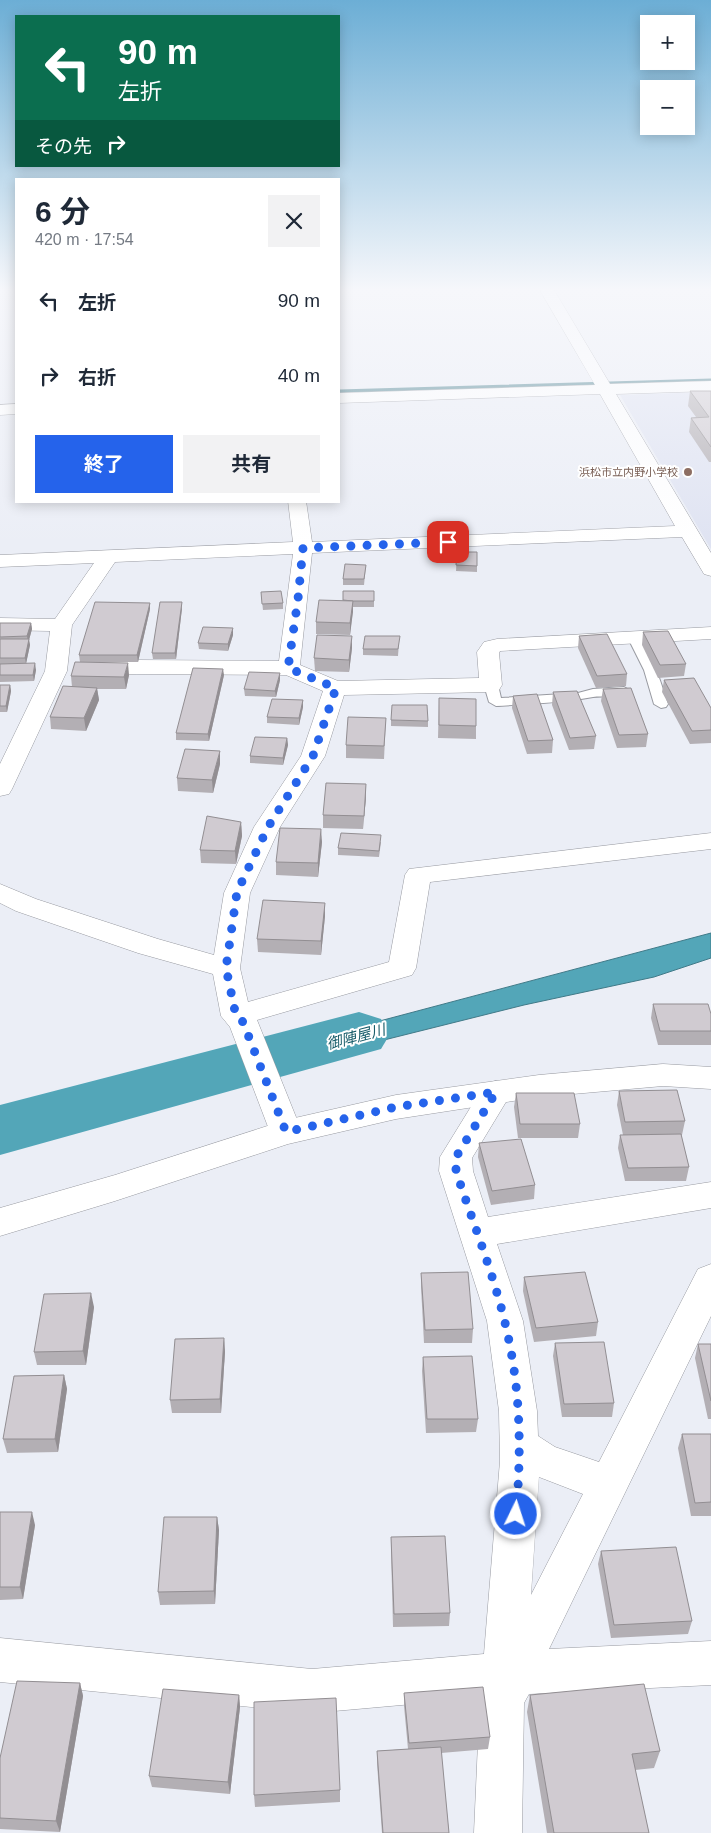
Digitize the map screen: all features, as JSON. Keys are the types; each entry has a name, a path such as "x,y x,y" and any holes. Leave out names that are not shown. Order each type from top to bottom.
{"street":[{"path":"596,376 711,570"},
{"path":"340,398 602,386 711,386"},
{"path":"0,410 15,409"},
{"path":"288,668 303,548 297,503"},
{"path":"0,561 688,531"},
{"path":"0,789 56,671 61,625 109,556"},
{"path":"0,624 61,625"},
{"path":"56,671 136,667 288,668 336,688 491,685 488,652 492,647 502,644 711,633"},
{"path":"282,1122 240,1019 226,968 237,892 268,827 313,756 336,688"},
{"path":"240,1019 402,968 418,875 711,841"},
{"path":"0,892 26,905 148,946 226,968"},
{"path":"0,1222 115,1188 282,1122 539,1086 663,1075 711,1078"},
{"path":"496,1092 456,1157 456,1171 505,1321 518,1411 520,1461 511,1674"},
{"path":"477,1233 711,1195"},
{"path":"498,1833 502,1698 511,1674 535,1632 608,1484 706,1299"},
{"path":"520,1445 543,1461 608,1484"},
{"path":"0,1660 312,1691 511,1674 711,1663"}],"lane":[{"path":"634,638 651,670 660,704"},
{"path":"491,685 496,702 578,697 593,693 626,691"}],"shaded area":[{"name":"浜松市立内野小学校","path":"711,392 711,549 620,395"}],"water":[{"path":"711,933 711,958 654,977 524,1005 292,1063 278,1048"}],"building":[{"path":"690,391 711,391 711,447 691,418 709,417"},
{"path":"457,552 477,552 477,566 456,565"},
{"path":"345,564 366,565 364,579 343,579"},
{"path":"281,591 283,603 262,604 261,592"},
{"path":"343,591 374,591 374,601 343,600"},
{"path":"319,600 353,601 350,623 316,622"},
{"path":"95,602 150,603 137,655 79,655"},
{"path":"160,602 182,602 175,653 152,653"},
{"path":"0,623 31,623 27,636 0,637"},
{"path":"203,627 233,628 228,644 198,643"},
{"path":"668,631 686,664 660,665 643,632"},
{"path":"607,634 627,674 597,676 579,636"},
{"path":"317,635 352,636 349,660 314,658"},
{"path":"365,636 400,636 398,649 363,649"},
{"path":"0,639 29,639 25,658 0,658"},
{"path":"75,662 128,663 124,677 71,676"},
{"path":"35,663 33,675 0,675 0,664"},
{"path":"193,668 223,669 208,734 176,733"},
{"path":"249,672 280,673 275,691 244,689"},
{"path":"694,678 711,708 711,730 692,731 664,680"},
{"path":"0,685 10,685 6,706 0,706"},
{"path":"63,686 97,688 84,718 50,717"},
{"path":"631,688 648,734 619,735 603,689"},
{"path":"577,691 596,736 570,738 553,692"},
{"path":"537,694 553,740 528,741 513,696"},
{"path":"439,698 476,699 476,726 439,725"},
{"path":"272,699 303,700 299,718 267,717"},
{"path":"392,705 427,705 428,721 391,720"},
{"path":"348,717 386,718 384,746 346,745"},
{"path":"255,737 287,738 283,758 250,756"},
{"path":"185,749 220,751 212,780 177,778"},
{"path":"326,783 366,784 364,816 323,815"},
{"path":"207,816 241,822 235,851 200,850"},
{"path":"280,828 321,829 318,863 276,862"},
{"path":"341,833 381,835 379,851 338,848"},
{"path":"263,900 325,903 321,941 257,939"},
{"path":"653,1004 708,1004 711,1014 711,1031 660,1031"},
{"path":"677,1090 685,1121 625,1122 619,1091"},
{"path":"516,1093 574,1093 580,1124 520,1124"},
{"path":"681,1134 689,1167 628,1168 620,1135"},
{"path":"521,1139 535,1185 492,1191 479,1143"},
{"path":"468,1272 473,1329 425,1330 421,1273"},
{"path":"585,1272 598,1322 536,1328 524,1277"},
{"path":"91,1293 83,1351 34,1352 44,1294"},
{"path":"224,1338 220,1399 170,1400 175,1339"},
{"path":"604,1342 614,1403 564,1404 555,1343"},
{"path":"698,1344 711,1344 711,1401"},
{"path":"472,1356 478,1419 427,1419 423,1357"},
{"path":"64,1375 55,1439 3,1439 14,1376"},
{"path":"682,1434 711,1434 711,1502 695,1503"},
{"path":"0,1512 32,1512 20,1587 0,1587"},
{"path":"164,1517 217,1517 214,1591 158,1592"},
{"path":"445,1536 450,1613 394,1614 391,1537"},
{"path":"676,1547 692,1621 614,1625 601,1551"},
{"path":"17,1681 80,1683 56,1821 0,1818 0,1758"},
{"path":"644,1684 660,1751 632,1754 649,1833 554,1833 530,1695"},
{"path":"483,1687 490,1737 409,1743 404,1693"},
{"path":"163,1689 239,1695 228,1782 149,1776"},
{"path":"336,1698 340,1790 254,1795 254,1702"},
{"path":"441,1747 449,1833 383,1833 377,1751"}],"waterway":[{"path":"340,392 711,381"},
{"name":"御陣屋川","path":"0,1130 359,1034"}],"place":[{"name":"浜松市立内野小学校","path":"688,472"}],"route":[{"path":"448,542 303,548 288,668 336,688 313,756 268,827 237,892 226,968 236,1016 243,1022 286,1132 396,1107 496,1092 456,1157 456,1171 505,1321 510,1347 518,1411 520,1461 516,1514"}]}
